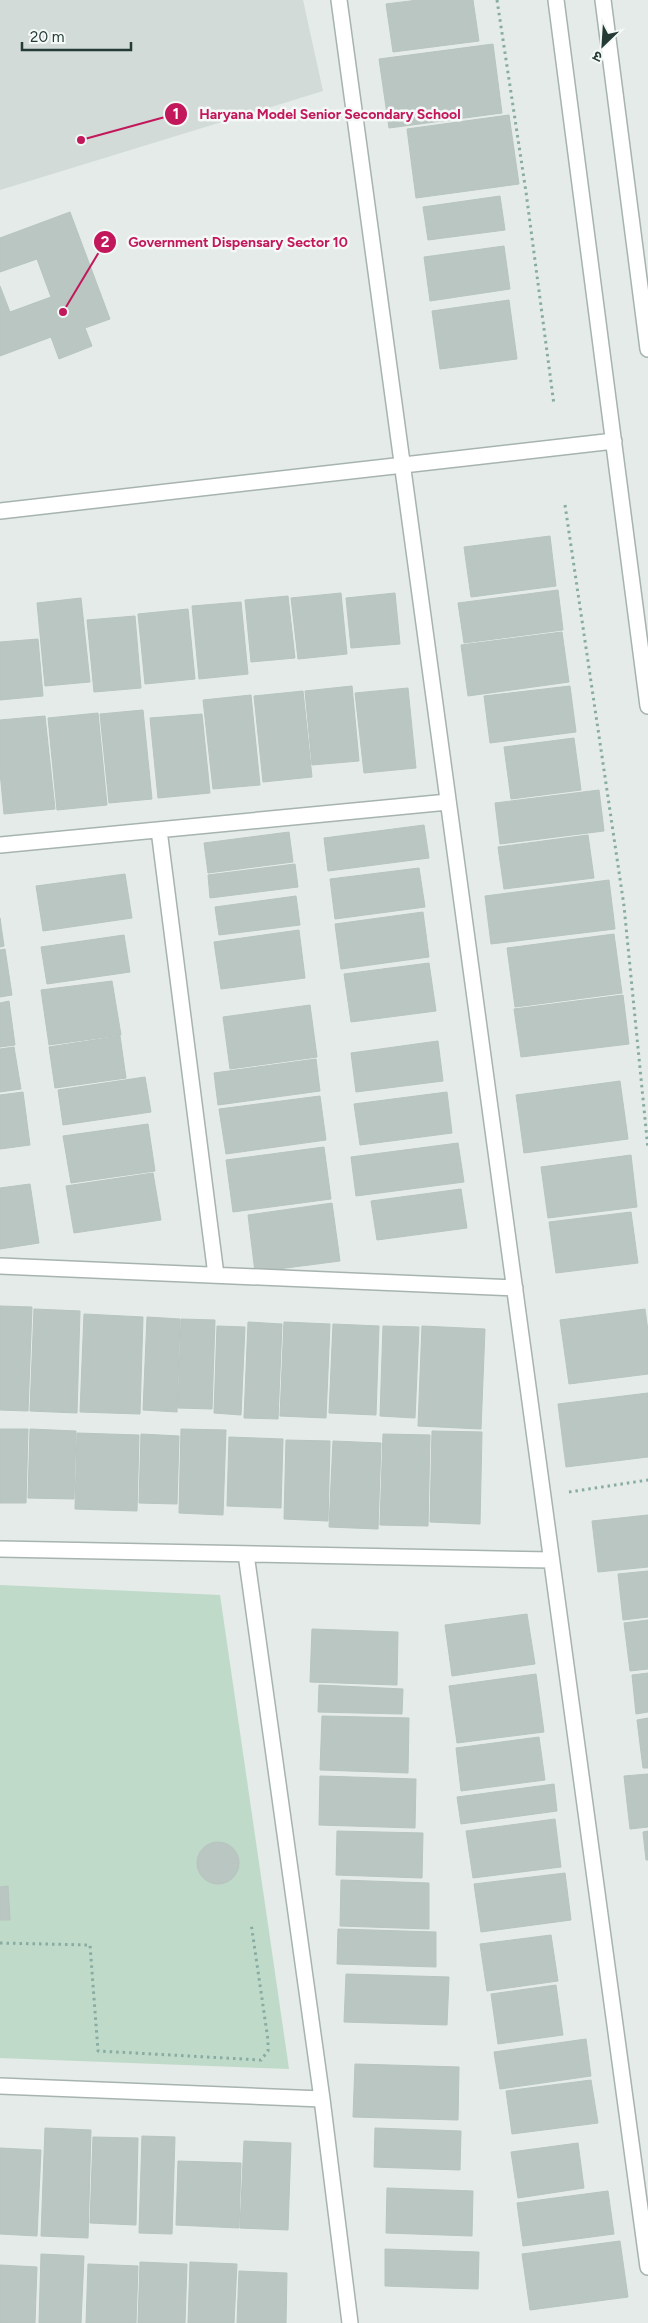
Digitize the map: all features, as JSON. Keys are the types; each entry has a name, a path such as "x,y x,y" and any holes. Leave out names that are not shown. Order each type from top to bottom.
{"street":[{"path":"340,0 648,2268"},
{"path":"556,0 648,706"},
{"path":"603,0 648,349"},
{"path":"0,511 614,441"},
{"path":"0,845 448,802"},
{"path":"159,830 216,1275"},
{"path":"0,1266 515,1288"},
{"path":"0,1549 551,1560"},
{"path":"246,1554 322,2099 350,2323"},
{"path":"0,2086 322,2099"}],"path":[{"path":"497,0 526,192 554,405"},
{"path":"565,505 624,906 648,1149"},
{"path":"543,1496 648,1480"},
{"path":"0,1943 90,1945 98,2051 261,2060 268,2051 268,2040 251,1923"}],"shaded area":[{"path":"0,0 303,0 323,91 0,190"}],"green space":[{"path":"0,1585 220,1595 289,2069 0,2058"}],"building":[{"path":"418,0 473,0 479,41 393,52 386,4"},
{"path":"493,44 502,113 389,128 379,59"},
{"path":"509,115 519,184 416,198 407,129"},
{"path":"500,196 505,230 428,240 423,207"},
{"path":"70,212 110,319 85,328 92,346 59,359 51,337 0,356 0,286 10,312 51,297 37,259 0,272 0,238"},
{"path":"504,246 510,289 430,301 424,257"},
{"path":"509,300 517,359 440,369 432,311"},
{"path":"550,536 556,586 471,597 464,547"},
{"path":"558,590 563,630 464,643 458,603"},
{"path":"341,593 347,654 298,659 291,598"},
{"path":"395,593 400,644 351,648 346,598"},
{"path":"288,596 295,658 251,662 245,600"},
{"path":"81,598 90,682 45,686 37,603"},
{"path":"241,602 248,674 199,679 192,606"},
{"path":"188,609 195,679 145,684 138,614"},
{"path":"135,616 141,688 94,692 87,620"},
{"path":"562,632 569,682 468,696 461,645"},
{"path":"38,639 43,696 0,700 0,642"},
{"path":"352,686 359,761 312,765 305,691"},
{"path":"570,686 576,732 490,743 484,696"},
{"path":"408,688 416,768 364,773 355,693"},
{"path":"303,691 312,777 263,782 254,696"},
{"path":"251,695 260,785 213,789 203,700"},
{"path":"143,710 152,799 109,803 100,714"},
{"path":"98,713 107,805 57,810 48,718"},
{"path":"202,714 210,793 158,798 150,718"},
{"path":"45,716 55,809 4,814 0,772 0,720"},
{"path":"574,738 581,790 511,799 504,747"},
{"path":"599,790 604,831 500,844 495,803"},
{"path":"424,825 429,858 328,871 324,838"},
{"path":"289,832 293,862 208,873 204,843"},
{"path":"588,835 594,878 504,889 498,847"},
{"path":"295,864 298,887 210,898 208,875"},
{"path":"419,868 425,907 335,919 330,879"},
{"path":"125,874 132,918 43,931 36,886"},
{"path":"609,880 615,929 491,944 485,896"},
{"path":"296,896 300,925 219,935 215,907"},
{"path":"423,912 429,957 341,969 335,924"},
{"path":"0,918 4,946 0,947"},
{"path":"299,930 305,978 221,989 214,942"},
{"path":"614,934 622,993 515,1007 507,948"},
{"path":"124,935 130,972 47,984 41,947"},
{"path":"5,949 12,995 0,997 0,950"},
{"path":"429,963 436,1011 351,1022 344,974"},
{"path":"112,981 121,1035 49,1045 41,990"},
{"path":"623,995 629,1044 521,1057 514,1009"},
{"path":"9,1001 15,1045 0,1047 0,1003"},
{"path":"310,1005 317,1057 230,1069 223,1017"},
{"path":"120,1036 126,1078 55,1088 49,1047"},
{"path":"438,1041 443,1081 356,1092 351,1053"},
{"path":"14,1047 21,1089 0,1092 0,1049"},
{"path":"316,1059 320,1091 218,1105 214,1073"},
{"path":"145,1077 151,1112 63,1125 58,1090"},
{"path":"620,1081 628,1139 524,1153 516,1095"},
{"path":"23,1092 30,1145 0,1149 0,1095"},
{"path":"447,1092 452,1133 360,1145 354,1104"},
{"path":"320,1096 326,1140 226,1154 219,1109"},
{"path":"148,1124 155,1171 71,1183 63,1136"},
{"path":"458,1143 464,1182 356,1196 351,1157"},
{"path":"324,1147 331,1199 233,1212 226,1160"},
{"path":"631,1155 637,1207 548,1218 541,1167"},
{"path":"153,1173 161,1220 74,1233 66,1186"},
{"path":"30,1184 39,1243 0,1249 0,1188"},
{"path":"461,1189 467,1228 377,1240 371,1201"},
{"path":"332,1203 340,1261 255,1272 248,1215"},
{"path":"631,1212 638,1263 556,1273 549,1222"},
{"path":"0,1306 32,1307 28,1411 0,1410"},
{"path":"34,1309 80,1311 77,1413 30,1411"},
{"path":"645,1309 648,1331 648,1374 569,1384 560,1320"},
{"path":"84,1314 143,1317 140,1414 80,1412"},
{"path":"147,1317 180,1319 177,1412 143,1410"},
{"path":"181,1319 215,1320 212,1409 178,1408"},
{"path":"248,1322 282,1324 278,1419 244,1418"},
{"path":"284,1322 330,1324 326,1418 280,1416"},
{"path":"333,1324 379,1326 376,1415 329,1413"},
{"path":"217,1326 245,1327 241,1415 214,1413"},
{"path":"383,1326 419,1327 415,1418 380,1416"},
{"path":"422,1326 485,1329 481,1429 418,1426"},
{"path":"648,1393 648,1457 566,1467 558,1404"},
{"path":"0,1429 28,1429 26,1503 0,1503"},
{"path":"30,1429 76,1431 74,1499 28,1498"},
{"path":"181,1429 226,1430 223,1515 179,1513"},
{"path":"432,1431 482,1432 480,1524 430,1522"},
{"path":"77,1433 139,1435 137,1511 75,1509"},
{"path":"141,1434 179,1436 177,1504 139,1503"},
{"path":"383,1434 430,1435 428,1526 380,1525"},
{"path":"229,1437 283,1439 281,1508 227,1506"},
{"path":"286,1440 330,1441 328,1521 284,1519"},
{"path":"333,1441 381,1443 378,1529 329,1527"},
{"path":"648,1515 648,1567 598,1572 592,1521"},
{"path":"648,1571 648,1617 623,1620 618,1574"},
{"path":"527,1614 535,1664 452,1676 445,1625"},
{"path":"648,1620 648,1669 630,1671 624,1623"},
{"path":"312,1629 398,1632 397,1685 310,1682"},
{"path":"648,1673 648,1712 636,1714 632,1675"},
{"path":"536,1674 544,1732 457,1743 449,1686"},
{"path":"319,1685 403,1689 402,1714 318,1712"},
{"path":"322,1716 409,1718 408,1773 320,1770"},
{"path":"648,1718 648,1768 643,1768 637,1720"},
{"path":"539,1737 545,1780 461,1791 456,1748"},
{"path":"648,1774 648,1827 630,1829 624,1776"},
{"path":"320,1776 416,1779 415,1828 319,1825"},
{"path":"554,1784 557,1811 461,1824 457,1797"},
{"path":"555,1819 561,1867 473,1878 466,1831"},
{"path":"337,1831 423,1833 422,1878 336,1875"},
{"path":"648,1831 648,1860 646,1860 643,1832"},
{"path":"218,1842 233,1848 239,1863 233,1878 218,1884 203,1878 197,1863 203,1848"},
{"path":"565,1873 571,1920 481,1932 474,1884"},
{"path":"341,1880 429,1883 429,1929 340,1926"},
{"path":"8,1886 10,1920 0,1920 0,1887"},
{"path":"338,1929 436,1932 436,1967 337,1964"},
{"path":"551,1935 558,1981 487,1991 480,1944"},
{"path":"346,1974 449,1977 447,2025 344,2022"},
{"path":"556,1985 563,2035 498,2044 491,1994"},
{"path":"586,2039 591,2076 500,2089 494,2052"},
{"path":"355,2064 459,2067 458,2120 353,2117"},
{"path":"591,2080 598,2123 512,2134 506,2091"},
{"path":"45,2128 91,2130 88,2238 41,2236"},
{"path":"375,2128 461,2131 460,2170 374,2167"},
{"path":"142,2136 175,2137 172,2234 139,2233"},
{"path":"93,2137 138,2138 136,2225 90,2223"},
{"path":"244,2141 291,2143 288,2230 240,2228"},
{"path":"578,2143 584,2188 518,2198 511,2152"},
{"path":"0,2148 41,2150 37,2236 0,2234"},
{"path":"178,2161 241,2163 239,2228 176,2225"},
{"path":"387,2188 473,2191 472,2236 386,2233"},
{"path":"608,2191 614,2234 523,2246 517,2203"},
{"path":"620,2241 628,2297 530,2310 522,2254"},
{"path":"385,2249 479,2252 478,2289 385,2286"},
{"path":"41,2254 84,2256 81,2323 39,2323"},
{"path":"140,2262 187,2264 185,2323 138,2323"},
{"path":"190,2262 237,2264 234,2323 188,2323"},
{"path":"88,2264 138,2266 136,2323 86,2323"},
{"path":"0,2265 37,2267 35,2323 0,2323"},
{"path":"239,2271 287,2273 286,2323 237,2323"}],"place":[{"name":"Haryana Model Senior Secondary School","path":"81,140"},
{"name":"Government Dispensary Sector 10","path":"63,312"}]}
